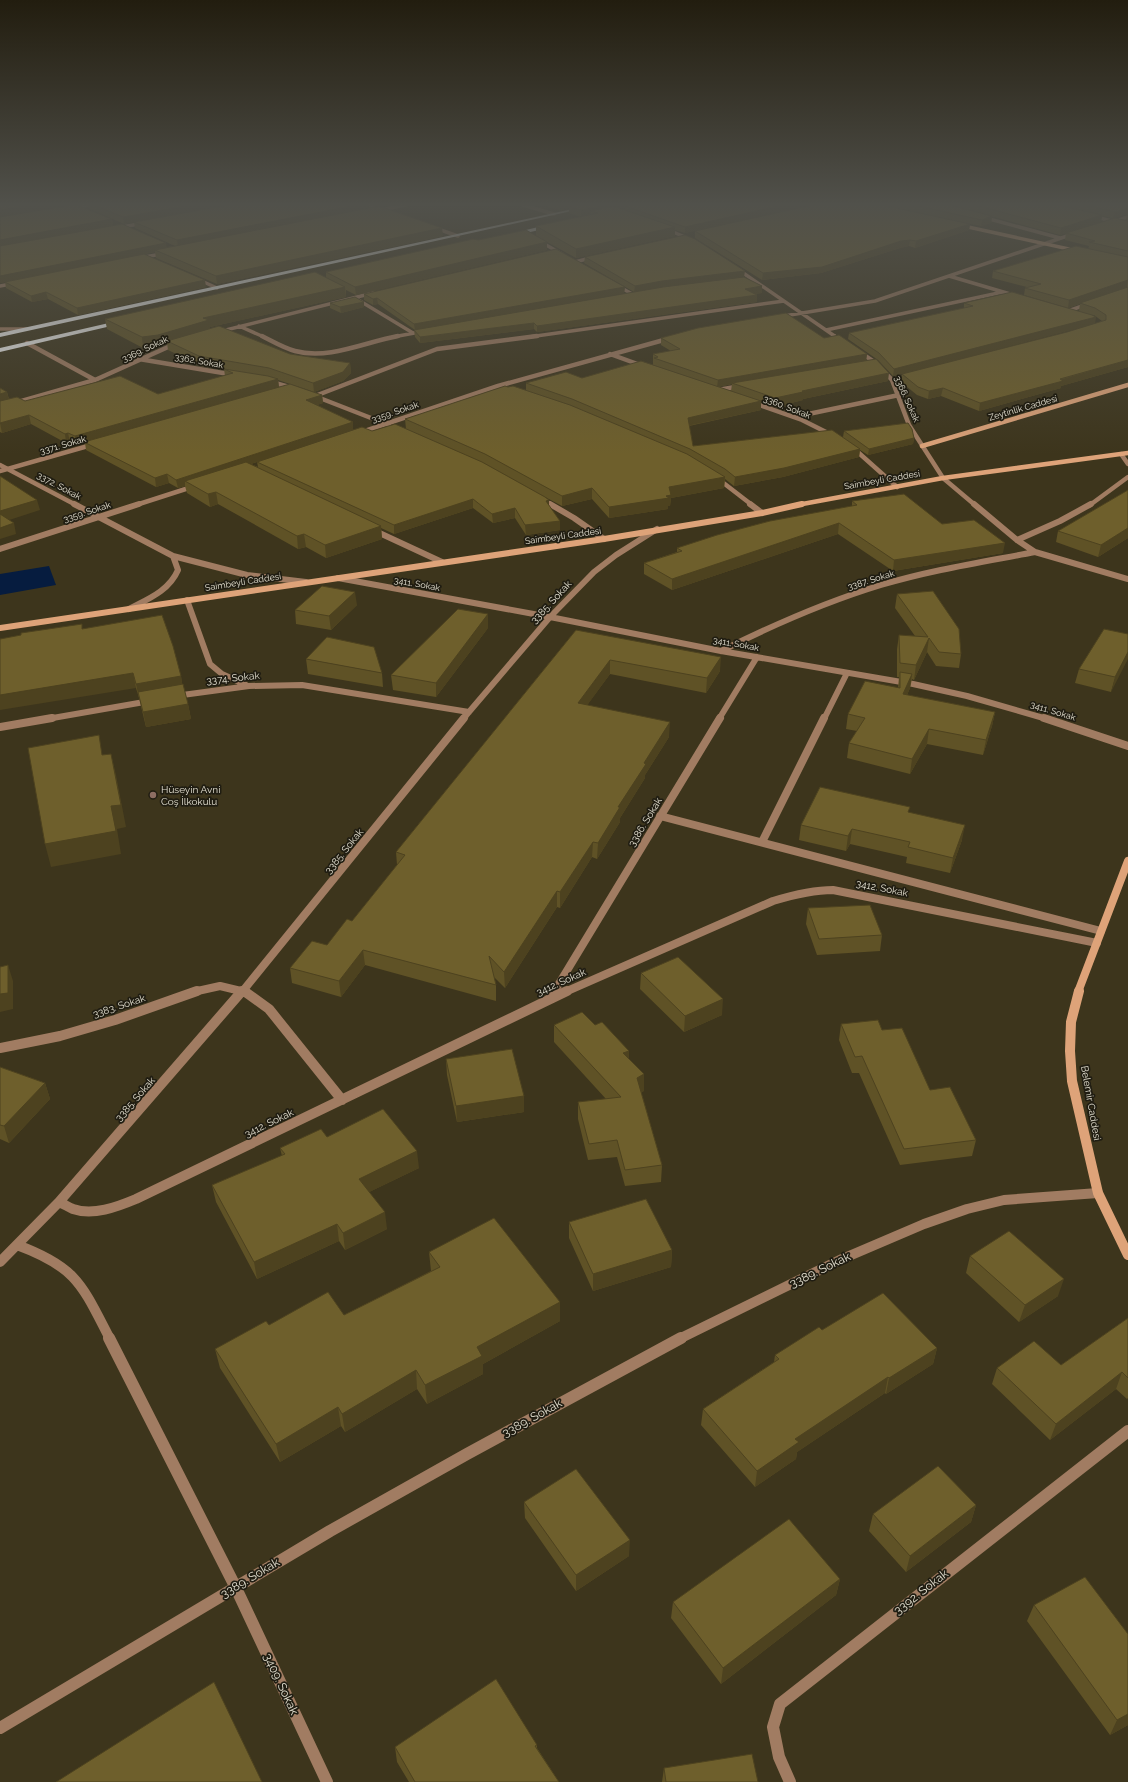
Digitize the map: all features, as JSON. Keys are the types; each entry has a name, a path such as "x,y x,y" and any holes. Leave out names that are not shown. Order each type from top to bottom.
{"highway":[{"path":"0,335 216,288"},
{"path":"0,350 126,321"}],"main road":[{"name":"Zeytinlik Caddesi","path":"922,446 1128,385"},
{"name":"Saimbeyli Caddesi","path":"0,628 604,539 762,513 943,478 1128,453"},
{"name":"Belemir Caddesi","path":"1128,862 1077,995 1071,1022 1070,1051 1072,1081 1098,1193 1128,1255"}],"street":[{"path":"622,288 634,295"},
{"path":"766,288 847,344"},
{"path":"771,318 874,301 912,288"},
{"path":"991,288 1025,298"},
{"path":"211,334 378,292"},
{"path":"826,330 1004,292"},
{"path":"348,294 413,333"},
{"path":"626,296 641,294"},
{"path":"315,396 437,349 576,331 784,301"},
{"path":"1068,311 1094,302"},
{"path":"1061,308 1080,314"},
{"path":"240,326 295,351 304,353 325,353 429,330"},
{"path":"0,329 27,329"},
{"name":"3359. Sokak","path":"350,436 498,386 677,336"},
{"name":"3369. Sokak","path":"0,407 95,380 139,359 182,342"},
{"path":"27,344 95,380"},
{"name":"3366. Sokak","path":"852,348 876,363 892,380 909,425 943,478 1017,540 1035,552"},
{"path":"610,354 648,368"},
{"name":"3362. Sokak","path":"139,359 241,376"},
{"path":"868,364 876,363"},
{"path":"892,380 900,378"},
{"path":"263,380 315,396 394,427"},
{"path":"718,390 747,385"},
{"path":"498,386 506,389"},
{"path":"277,392 292,388"},
{"path":"711,388 732,395"},
{"path":"794,417 898,395"},
{"name":"3360. Sokak","path":"746,400 794,417 835,436"},
{"name":"3371. Sokak","path":"0,471 98,443"},
{"path":"847,444 859,452 897,487"},
{"path":"1121,454 1128,464"},
{"name":"3372. Sokak","path":"0,464 173,556 247,575 306,582"},
{"path":"710,474 737,492 762,513"},
{"path":"1017,540 1055,523 1084,507 1113,490 1128,477"},
{"name":"3359. Sokak","path":"0,549 203,484"},
{"path":"534,495 574,518 604,539"},
{"path":"370,528 442,562"},
{"name":"3385. Sokak","path":"0,1262 59,1202 243,990 469,712 550,617 586,579 603,565 657,530"},
{"path":"1035,552 1128,578"},
{"name":"3387. Sokak","path":"721,651 780,623 855,593 920,575 1035,552"},
{"path":"129,609 151,597 172,582 178,570 173,556"},
{"name":"3411. Sokak","path":"335,578 550,617 721,651 912,684 967,696 1075,727 1128,746"},
{"path":"187,600 210,664 216,672 249,686"},
{"name":"3386. Sokak","path":"550,998 756,657"},
{"path":"762,842 847,673"},
{"name":"3374. Sokak","path":"164,698 249,686 302,685 469,712"},
{"path":"0,727 156,700"},
{"path":"660,816 1101,931"},
{"name":"3412. Sokak","path":"59,1202 76,1210 95,1210 120,1206 342,1100 550,998 773,901 798,893 814,890 833,890 885,899 1097,943"},
{"name":"3383. Sokak","path":"0,1048 74,1032 115,1020 194,991 220,986 243,990"},
{"path":"243,990 269,1008 342,1100"},
{"name":"3389. Sokak","path":"0,1728 235,1586 460,1458 653,1352 842,1259 924,1224 974,1207 1004,1200 1098,1193"},
{"name":"3409. Sokak","path":"17,1245 39,1253 58,1264 78,1281 91,1302 235,1586 327,1782"},
{"name":"3392. Sokak","path":"790,1782 779,1757 773,1727 780,1704 1128,1431"}],"water":[{"path":"49,566 56,585 0,595 0,574"}],"building":[{"path":"16,288 168,288 77,308 46,292 31,296"},
{"path":"243,288 340,288 203,318 209,320 158,335 142,337 105,319"},
{"path":"389,288 618,288 414,324 377,298 373,299 364,294"},
{"path":"656,288 750,288 745,289 757,295 537,326 534,323 420,337 414,330"},
{"path":"1026,288 1104,288 1069,300"},
{"path":"1128,288 1128,360 1060,379 1063,381 980,403 943,388 929,391 918,387 902,374 1067,332 1106,320 1106,315 1095,308 1080,303"},
{"path":"1012,292 1096,317 894,369 879,353 849,333 973,306 964,303"},
{"path":"355,297 364,302 340,307 330,303"},
{"path":"786,313 824,338 839,335 867,354 718,380 654,358 658,357 653,354 680,349 661,338 698,328"},
{"path":"219,326 290,354 350,363 343,372 313,383 269,368 199,356 167,341"},
{"path":"876,359 889,373 775,398 732,383"},
{"path":"641,361 761,401 688,418 693,446 832,430 860,449 784,468 735,477 725,469 690,449 572,399 526,383 566,372 582,378"},
{"path":"224,369 278,379 75,436 68,433 65,434 29,415 0,423 0,401 17,397 25,401 120,376 158,394 233,373"},
{"path":"290,384 322,395 306,400 353,422 176,480 167,474 155,478 84,442"},
{"path":"505,386 513,386 570,405 687,454 725,477 669,487 671,495 666,496 669,498 609,507 592,488 562,496 485,454 405,419"},
{"path":"0,388 7,392 0,394"},
{"path":"908,423 912,429 914,438 869,449 844,431"},
{"path":"395,424 482,462 545,497 549,500 546,501 560,521 525,525 515,508 492,514 473,499 394,525 257,462 362,427 372,431"},
{"path":"246,462 381,526 325,545 304,534 297,536 216,492 208,494 185,481"},
{"path":"0,476 37,500 0,511"},
{"path":"1128,490 1128,528 1101,545 1058,531"},
{"path":"904,494 942,524 974,520 1005,543 894,560 839,523 672,579 644,563 682,551 677,548 717,535 770,521 857,505 852,501"},
{"path":"0,514 14,523 0,528"},
{"path":"322,586 355,592 329,616 295,610"},
{"path":"933,591 959,629 961,654 939,652 929,638 916,665 900,663 899,635 928,637 897,594"},
{"path":"458,609 488,614 436,683 391,675"},
{"path":"162,615 173,646 181,676 136,684 133,673 0,695 0,639 21,635 21,633 82,624 82,629"},
{"path":"1104,629 1128,634 1128,652 1115,677 1079,669"},
{"path":"576,630 721,657 707,678 610,660 578,703 670,722 644,763 646,764 618,807 620,807 598,843 593,842 560,892 557,891 504,972 489,956 496,985 363,950 339,981 290,968 312,941 327,945 347,919 352,921 405,855 396,852"},
{"path":"327,637 374,647 382,673 306,659"},
{"path":"900,672 912,674 903,694 995,712 986,740 929,729 912,759 849,743 865,718 848,714 865,681 900,688"},
{"path":"183,684 188,704 143,712 138,692"},
{"path":"99,735 102,755 111,754 121,805 111,806 116,831 45,844 28,748"},
{"path":"820,787 910,807 908,812 965,825 953,858 908,847 910,842 852,829 848,836 801,825"},
{"path":"870,905 882,935 819,939 808,908"},
{"path":"678,957 723,999 685,1016 641,973"},
{"path":"8,965 8,993 0,994 0,967"},
{"path":"582,1012 595,1025 602,1022 629,1051 623,1053 644,1074 637,1078 662,1165 625,1170 617,1140 589,1144 578,1102 621,1097 554,1025"},
{"path":"878,1020 882,1030 902,1028 930,1090 950,1087 976,1140 904,1149 862,1056 855,1057 841,1024"},
{"path":"512,1049 524,1096 456,1106 446,1059"},
{"path":"0,1067 45,1083 4,1126 0,1125"},
{"path":"383,1109 417,1151 359,1179 385,1212 343,1233 337,1224 254,1262 212,1185 285,1154 280,1148 321,1129 327,1137"},
{"path":"646,1199 672,1250 593,1274 569,1222"},
{"path":"494,1218 560,1302 477,1347 482,1356 425,1385 416,1370 342,1414 338,1407 276,1444 215,1349 266,1321 269,1325 328,1292 344,1315 440,1267 429,1252"},
{"path":"1009,1231 1064,1279 1025,1305 970,1256"},
{"path":"883,1293 937,1348 889,1378 888,1377 795,1439 799,1442 757,1471 703,1409 779,1359 775,1355 819,1327 822,1330"},
{"path":"1128,1318 1128,1378 1122,1372 1056,1424 997,1368 1034,1341 1061,1365"},
{"path":"938,1466 976,1505 910,1556 873,1514"},
{"path":"576,1469 630,1540 576,1575 524,1502"},
{"path":"789,1519 840,1579 723,1668 673,1602"},
{"path":"1085,1577 1128,1634 1128,1714 1117,1720 1034,1605"},
{"path":"496,1679 537,1745 535,1746 559,1782 415,1782 395,1747"},
{"path":"214,1682 262,1782 56,1782"},
{"path":"752,1754 758,1782 666,1782 664,1768"}],"place":[{"name":"Hüseyin Avni Coş İlkokulu","path":"153,795"}]}
